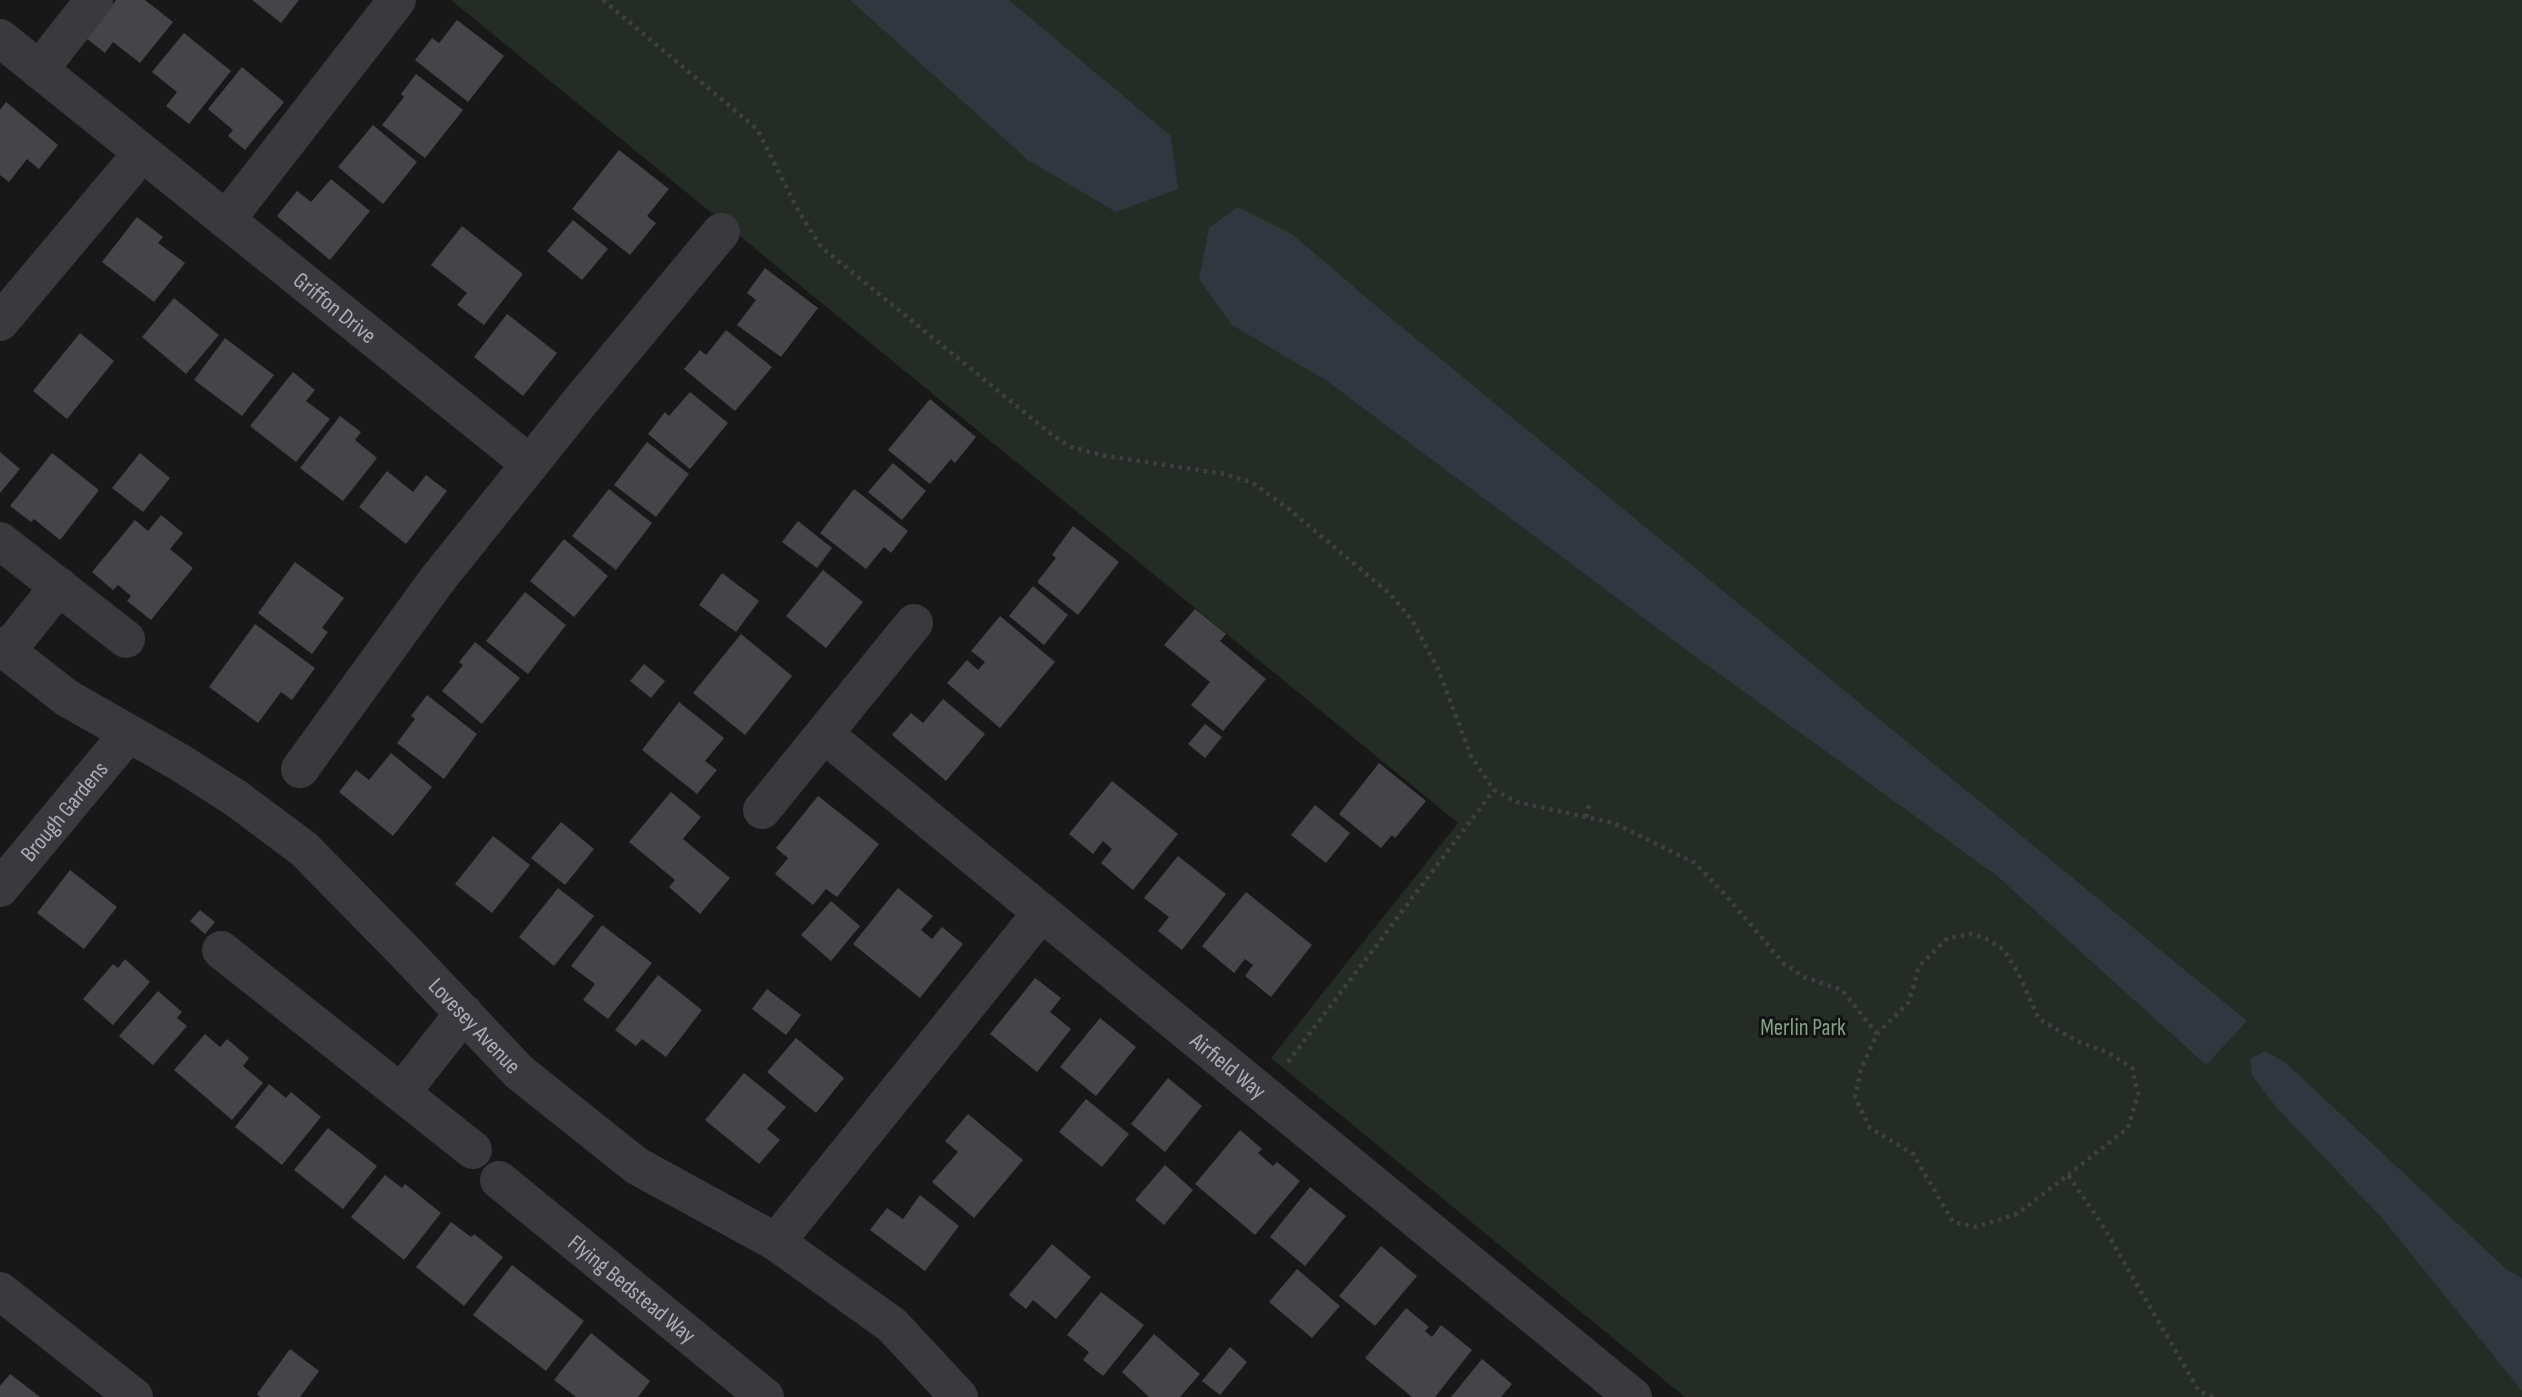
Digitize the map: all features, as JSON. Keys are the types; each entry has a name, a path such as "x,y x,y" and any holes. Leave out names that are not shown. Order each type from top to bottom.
{"street":[{"path":"39,70 94,0"},
{"path":"226,220 397,0"},
{"name":"Griffon Drive","path":"0,38 530,464"},
{"path":"0,322 142,153"},
{"path":"300,769 437,580 721,232"},
{"path":"0,541 126,639"},
{"path":"3,649 59,586"},
{"path":"762,810 915,623"},
{"name":"Lovesey Avenue","path":"3,649 66,698 237,800 304,849 519,1072 637,1166 776,1242 892,1325 960,1397"},
{"name":"Brough Gardens","path":"0,888 128,734"},
{"name":"Airfield Way","path":"824,734 1633,1397"},
{"path":"776,1242 1042,912"},
{"path":"221,950 473,1150"},
{"path":"401,1093 464,1013"},
{"name":"Flying Bedstead Way","path":"499,1180 765,1397"},
{"path":"0,1291 122,1393"}],"path":[{"path":"603,0 757,129 799,212 821,247 1051,434 1071,447 1106,456 1225,474 1253,483 1290,510 1390,594 1412,621 1438,669 1471,756 1494,790 1517,803 1614,824 1695,863 1783,963 1804,977 1842,990 1877,1034"},
{"path":"1262,1093 1494,790"},
{"path":"1586,818 1590,801"},
{"path":"1972,934 2003,949 2017,971 2039,1019 2077,1041 2109,1053 2132,1068 2138,1094 2128,1128 2068,1175 2017,1214 1976,1227 1953,1222 1913,1154 1870,1128 1855,1097 1861,1069 1877,1034 1909,1002 1919,966 1948,938 1972,934"},
{"path":"2068,1175 2101,1223 2199,1391 2213,1397"},
{"path":"2194,1397 2199,1391"}],"green space":[{"name":"Merlin Park","path":"451,0 2522,0 2522,1397 1685,1397 1271,1058 1458,823"}],"shaded area":[{"path":"850,0 1009,0 1171,136 1178,189 1116,212 1028,160"},
{"path":"1238,207 1292,234 2247,1021 2206,1065 1997,876 1666,635 1327,381 1232,325 1199,279 1209,228"},
{"path":"2265,1051 2286,1063 2506,1269 2522,1278 2522,1391 2382,1218 2276,1107 2252,1075 2250,1059"}],"building":[{"path":"116,0 145,0 173,22 140,63 113,42 105,53 86,38"},
{"path":"252,0 299,0 281,23"},
{"path":"457,20 504,56 468,102 415,60 432,38 439,43"},
{"path":"184,33 231,71 189,124 166,106 177,92 152,72"},
{"path":"242,67 284,102 245,150 228,136 233,130 208,109"},
{"path":"416,74 463,110 425,158 382,125 404,97 401,94"},
{"path":"6,102 58,145 39,169 27,159 9,182 0,175 0,110"},
{"path":"373,125 417,162 383,204 338,167"},
{"path":"619,150 669,189 647,216 656,223 630,255 572,209"},
{"path":"331,179 370,211 330,260 277,216 297,191 311,202"},
{"path":"137,217 163,237 158,243 185,263 154,302 102,262"},
{"path":"573,220 608,249 582,280 547,251"},
{"path":"462,226 523,274 484,325 457,305 467,293 431,265"},
{"path":"765,268 818,308 781,357 737,325 756,300 747,293"},
{"path":"174,298 219,335 186,374 142,337"},
{"path":"507,314 557,353 523,396 474,357"},
{"path":"726,330 772,367 735,411 684,369 700,350 706,355"},
{"path":"80,333 114,361 67,419 33,391"},
{"path":"225,338 274,375 242,416 194,380"},
{"path":"293,372 315,390 306,401 330,419 296,462 250,426"},
{"path":"690,392 728,423 690,469 648,434 665,412 669,416"},
{"path":"930,399 976,437 955,463 951,459 930,484 888,450"},
{"path":"340,416 361,432 355,440 377,458 343,501 300,468"},
{"path":"647,442 689,474 656,517 614,485"},
{"path":"0,452 20,469 0,493"},
{"path":"52,453 99,490 60,540 34,519 31,522 10,506"},
{"path":"140,453 170,478 143,512 112,488"},
{"path":"893,463 926,491 902,520 868,492"},
{"path":"387,471 413,492 426,475 447,491 406,544 359,507"},
{"path":"609,489 652,523 616,570 572,536"},
{"path":"854,489 908,531 891,553 884,547 866,569 820,533"},
{"path":"161,515 183,533 170,549 193,568 151,620 127,601 131,596 118,585 113,590 92,572 135,520 148,531"},
{"path":"798,521 832,548 817,568 782,542"},
{"path":"1073,526 1119,562 1078,615 1037,582 1056,558 1052,555"},
{"path":"564,539 608,576 574,617 530,581"},
{"path":"295,562 344,598 322,628 328,632 312,654 258,613"},
{"path":"823,570 863,602 826,648 786,616"},
{"path":"722,573 759,601 736,632 699,605"},
{"path":"1033,586 1068,615 1044,645 1009,616"},
{"path":"525,592 566,625 528,674 486,641"},
{"path":"1195,609 1226,634 1220,641 1266,679 1223,731 1191,705 1210,682 1164,645"},
{"path":"1000,616 1055,662 1000,728 947,683 967,660 978,670 985,662 971,651"},
{"path":"255,624 315,668 292,700 281,692 258,723 209,687"},
{"path":"741,634 792,676 745,735 693,693"},
{"path":"475,642 520,678 482,724 442,691 463,665 459,662"},
{"path":"644,664 665,681 651,698 630,681"},
{"path":"427,695 477,734 444,779 397,743 415,719 411,716"},
{"path":"943,699 985,734 946,781 892,735 911,713 923,723"},
{"path":"679,702 724,738 705,761 717,770 697,794 642,750"},
{"path":"1205,724 1222,737 1205,758 1188,744"},
{"path":"391,753 432,787 393,836 339,792 356,770 369,780"},
{"path":"1379,763 1426,801 1395,838 1392,835 1381,848 1339,814"},
{"path":"1112,781 1178,834 1133,890 1101,863 1112,849 1103,841 1093,854 1069,834"},
{"path":"671,792 701,817 683,839 730,878 700,914 669,887 675,880 629,842"},
{"path":"818,796 879,844 837,897 826,889 813,905 775,874 788,858 776,848"},
{"path":"1315,805 1350,833 1326,863 1291,835"},
{"path":"561,822 594,849 565,885 531,858"},
{"path":"493,836 530,865 492,913 455,884"},
{"path":"1178,856 1226,894 1182,950 1158,931 1169,917 1144,898"},
{"path":"70,870 117,907 84,949 37,913"},
{"path":"558,888 594,916 554,966 519,937"},
{"path":"898,888 933,916 921,930 932,939 942,927 963,944 920,998 853,944"},
{"path":"1246,892 1312,945 1271,997 1245,976 1253,965 1245,959 1234,973 1202,946"},
{"path":"831,901 860,926 831,961 801,935"},
{"path":"200,910 215,922 205,934 190,921"},
{"path":"602,925 652,963 608,1019 583,1000 595,984 571,966"},
{"path":"125,959 150,982 113,1025 83,999 113,964 118,968"},
{"path":"658,975 702,1010 666,1057 642,1039 636,1046 615,1030"},
{"path":"1035,978 1061,998 1050,1012 1071,1029 1037,1072 990,1034"},
{"path":"767,989 801,1015 786,1035 752,1009"},
{"path":"158,991 182,1012 177,1018 187,1026 153,1065 119,1036"},
{"path":"1100,1018 1136,1047 1096,1096 1060,1067"},
{"path":"205,1034 220,1047 227,1039 249,1058 243,1066 263,1083 232,1120 174,1070"},
{"path":"796,1038 844,1078 816,1113 767,1072"},
{"path":"744,1073 786,1107 767,1129 780,1140 759,1164 705,1120"},
{"path":"1168,1078 1202,1106 1165,1152 1131,1124"},
{"path":"269,1084 286,1098 291,1092 321,1117 282,1165 235,1127"},
{"path":"1086,1099 1129,1134 1102,1167 1059,1132"},
{"path":"968,1114 1023,1160 974,1218 932,1182 958,1152 945,1141"},
{"path":"328,1128 377,1166 343,1209 294,1170"},
{"path":"1240,1130 1262,1149 1258,1153 1273,1166 1277,1162 1300,1181 1255,1235 1195,1184"},
{"path":"1165,1165 1193,1190 1164,1225 1135,1200"},
{"path":"385,1175 402,1188 405,1184 441,1213 404,1260 351,1217"},
{"path":"1310,1187 1346,1216 1305,1266 1270,1237"},
{"path":"920,1195 959,1226 925,1271 870,1230 887,1208 903,1219"},
{"path":"451,1222 471,1237 474,1234 503,1257 464,1306 416,1267"},
{"path":"1052,1244 1091,1277 1056,1319 1033,1300 1026,1309 1009,1295"},
{"path":"1381,1246 1417,1276 1375,1326 1339,1296"},
{"path":"512,1265 584,1321 546,1371 473,1315"},
{"path":"1297,1269 1340,1306 1312,1338 1269,1302"},
{"path":"1101,1292 1144,1325 1103,1376 1083,1360 1089,1352 1067,1335"},
{"path":"1406,1308 1429,1327 1425,1331 1432,1337 1441,1325 1472,1350 1435,1397 1412,1397 1365,1358"},
{"path":"591,1333 650,1381 638,1397 576,1397 554,1380"},
{"path":"1154,1334 1200,1374 1180,1397 1149,1397 1122,1372"},
{"path":"1230,1347 1247,1362 1220,1395 1202,1381"},
{"path":"290,1349 319,1371 300,1397 260,1397 257,1394"},
{"path":"1482,1359 1512,1384 1501,1397 1451,1397"},
{"path":"10,1374 40,1397 0,1397 0,1386"}]}
